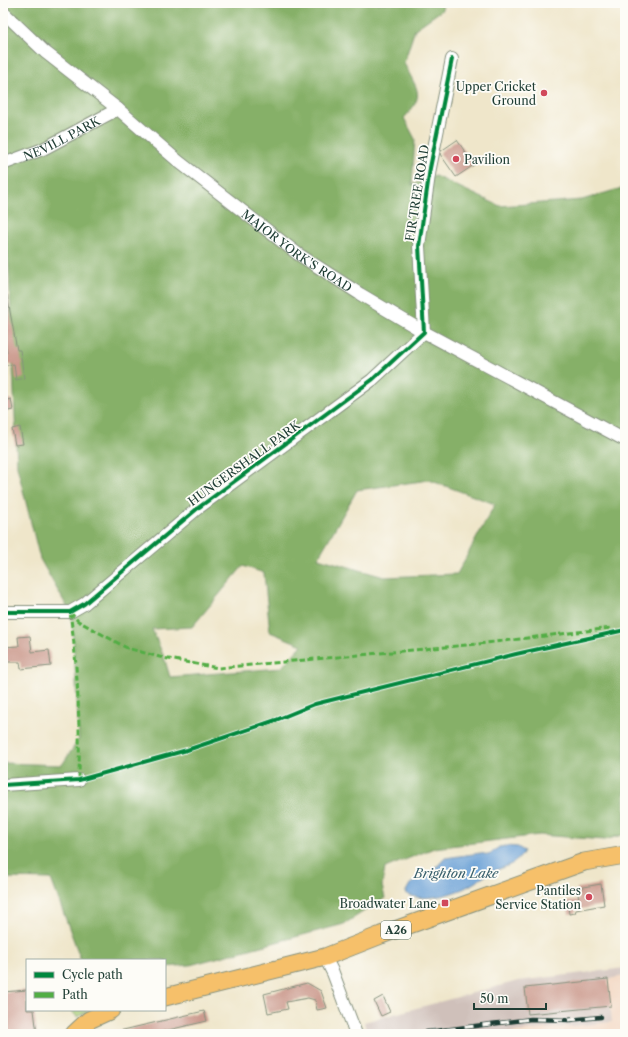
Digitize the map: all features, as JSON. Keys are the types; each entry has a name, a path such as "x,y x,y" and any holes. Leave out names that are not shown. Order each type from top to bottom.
{"highway":[{"name":"A26","path":"166,997 325,957 381,935 584,862 625,855"},
{"path":"74,1034 89,1020 110,1011"}],"street":[{"name":"MAJOR YORK'S ROAD","path":"3,12 44,52 118,109 178,161 298,254 360,294 424,332 625,440"},
{"name":"FIR TREE ROAD","path":"424,332 419,246 430,168 452,59"},
{"name":"NEVILL PARK","path":"3,164 43,149 118,109"},
{"name":"HUNGERSHALL PARK","path":"3,612 70,612 84,604 198,508 372,380 424,332"},
{"path":"3,785 79,780"},
{"path":"325,957 333,973 356,1034"}],"shaded area":[{"path":"625,968 625,976 608,979 612,1022 494,1034 367,1034 364,1022 518,981"},
{"path":"625,976 625,1034 494,1034 612,1022 608,979"},
{"path":"343,1028 347,1034 320,1034"}],"green space":[{"path":"3,3 443,3 442,10 415,29 404,63 417,91 415,103 404,118 415,139 412,185 435,176 500,206 582,200 625,187 625,834 605,840 539,835 434,848 385,868 382,886 385,898 344,924 190,965 166,967 166,959 81,959 51,879 3,878 3,763 62,765 79,739 73,633 70,612 40,559 17,466 9,268 3,207","holes":["429,480 495,504 457,574 384,577 318,558 357,490","243,566 264,573 270,632 302,645 281,668 170,677 164,657 152,629 192,627"]},
{"path":"72,1011 88,1011 77,1017"}],"water":[{"name":"Brighton Lake","path":"499,847 518,847 524,851 515,862 494,871 465,888 451,893 427,898 412,896 405,893 410,884 432,872 445,858 480,853 489,855"}],"building":[{"name":"Pavilion","path":"457,140 474,165 456,177 440,154 441,151"},
{"path":"7,295 17,350 20,350 24,378 16,380 14,364 3,366 3,352 7,352 3,332 3,296"},
{"path":"11,399 13,410 3,412 3,401"},
{"path":"20,427 23,444 15,445 12,429"},
{"path":"30,636 32,652 49,650 51,666 21,669 20,662 3,662 3,647 19,646 18,637"},
{"path":"601,884 604,905 576,910 575,913 569,914 567,901 579,900 577,888"},
{"path":"608,979 611,1006 528,1014 525,988"},
{"path":"307,983 321,991 327,1008 317,1010 315,1000 308,998 286,1002 288,1009 268,1013 264,994"},
{"path":"26,990 26,1011 34,1011 37,1034 3,1034 3,992"},
{"path":"383,996 390,1012 381,1016 374,1001"},
{"path":"204,1011 207,1021 151,1034 120,1034 119,1031"}],"railway":[{"path":"568,1020 601,1017"},
{"path":"411,1034 531,1019 572,1020"}],"marked path":[{"path":"70,612 78,696 79,780 82,779"},
{"path":"70,612 78,621 127,648 163,658 218,668 478,644 611,628"}],"cycle path":[{"path":"3,612 70,612 84,604 198,508 372,380 424,332 419,246 430,168 452,59"},
{"path":"3,785 79,780 187,750 276,720 315,704 516,654 625,630"}],"place":[{"name":"Upper Cricket Ground","path":"544,93"},
{"name":"Pavilion","path":"456,159"},
{"name":"Pantiles Service Station","path":"589,897"},
{"name":"Broadwater Lane","path":"445,903"}]}
